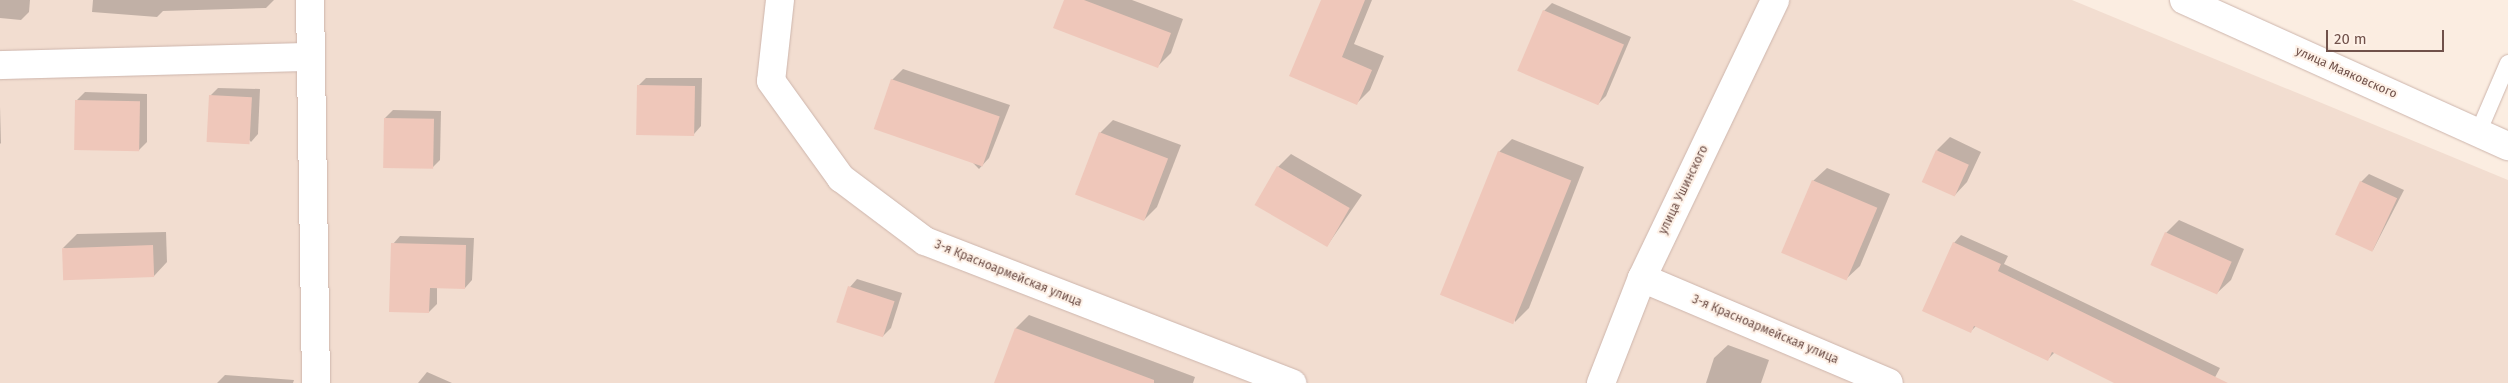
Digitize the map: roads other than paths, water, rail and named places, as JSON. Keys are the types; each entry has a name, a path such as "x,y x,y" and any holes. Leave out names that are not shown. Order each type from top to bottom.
{"street":[{"path":"310,0 316,383"},
{"name":"3-я Красноармейская улица","path":"780,0 772,81 841,178 925,242 1292,383"},
{"name":"улица Ушинского","path":"1601,383 1642,278 1774,0"},
{"name":"улица Маяковского","path":"2184,0 2508,146"},
{"path":"0,64 310,57"},
{"name":"3-я Красноармейская улица","path":"1642,278 1889,383"}],"lane":[{"path":"2478,133 2508,63"}]}
